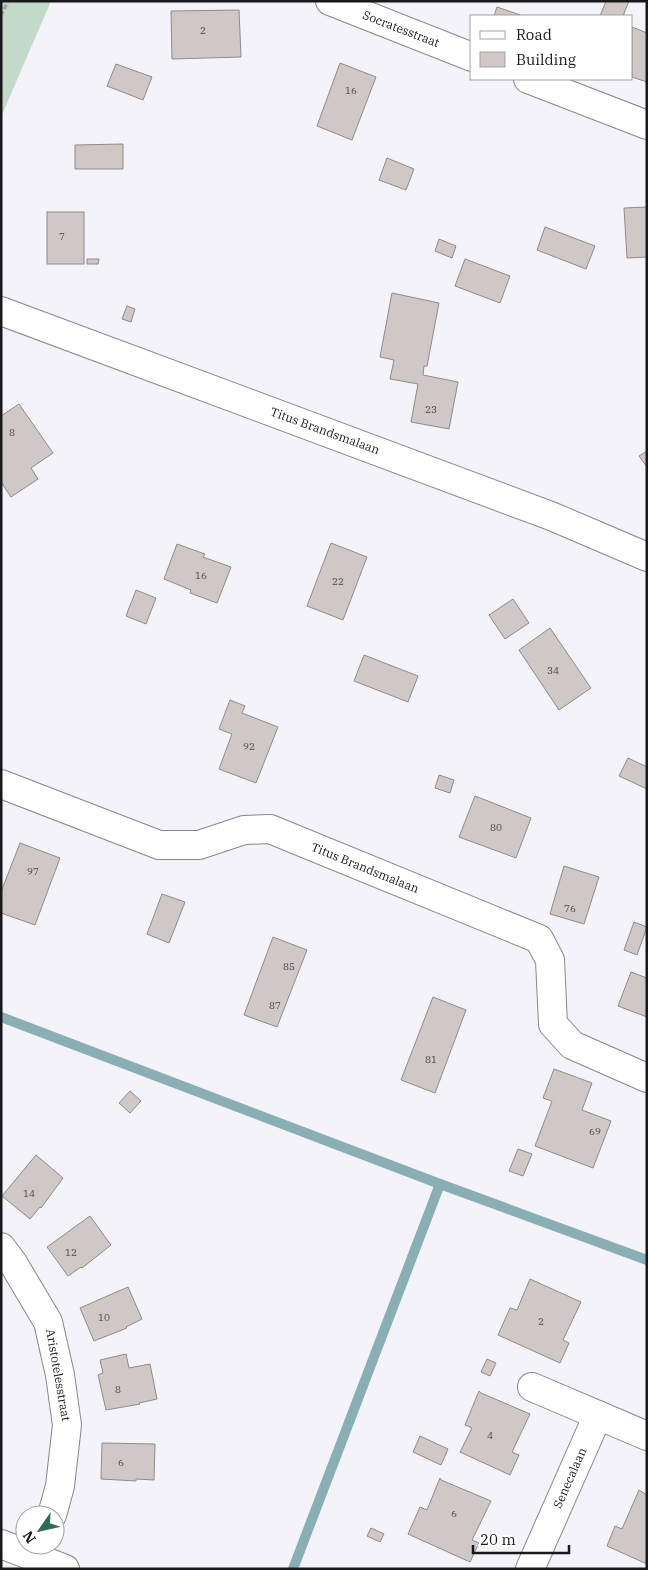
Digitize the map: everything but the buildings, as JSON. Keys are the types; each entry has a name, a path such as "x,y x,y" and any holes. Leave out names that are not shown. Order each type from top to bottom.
{"street":[{"name":"Socratesstraat","path":"330,1 470,56"},
{"path":"531,80 647,126"},
{"name":"Titus Brandsmalaan","path":"1,311 551,516 647,557"},
{"name":"Titus Brandsmalaan","path":"1,784 159,844 199,845 244,830 270,828 539,939 550,960 553,1024 572,1045 647,1078"},
{"name":"Aristotelesstraat","path":"1,1247 14,1263 48,1322 60,1375 67,1425 60,1486 55,1505"},
{"path":"532,1387 647,1436"},
{"name":"Senecalaan","path":"530,1569 598,1415"},
{"path":"1,1544 50,1558"}],"path":[{"path":"1,16 8,1"}],"green space":[{"path":"1,1 51,1 1,117"}],"waterway":[{"path":"1,1017 440,1184 647,1260"},
{"path":"293,1569 440,1184"}]}
